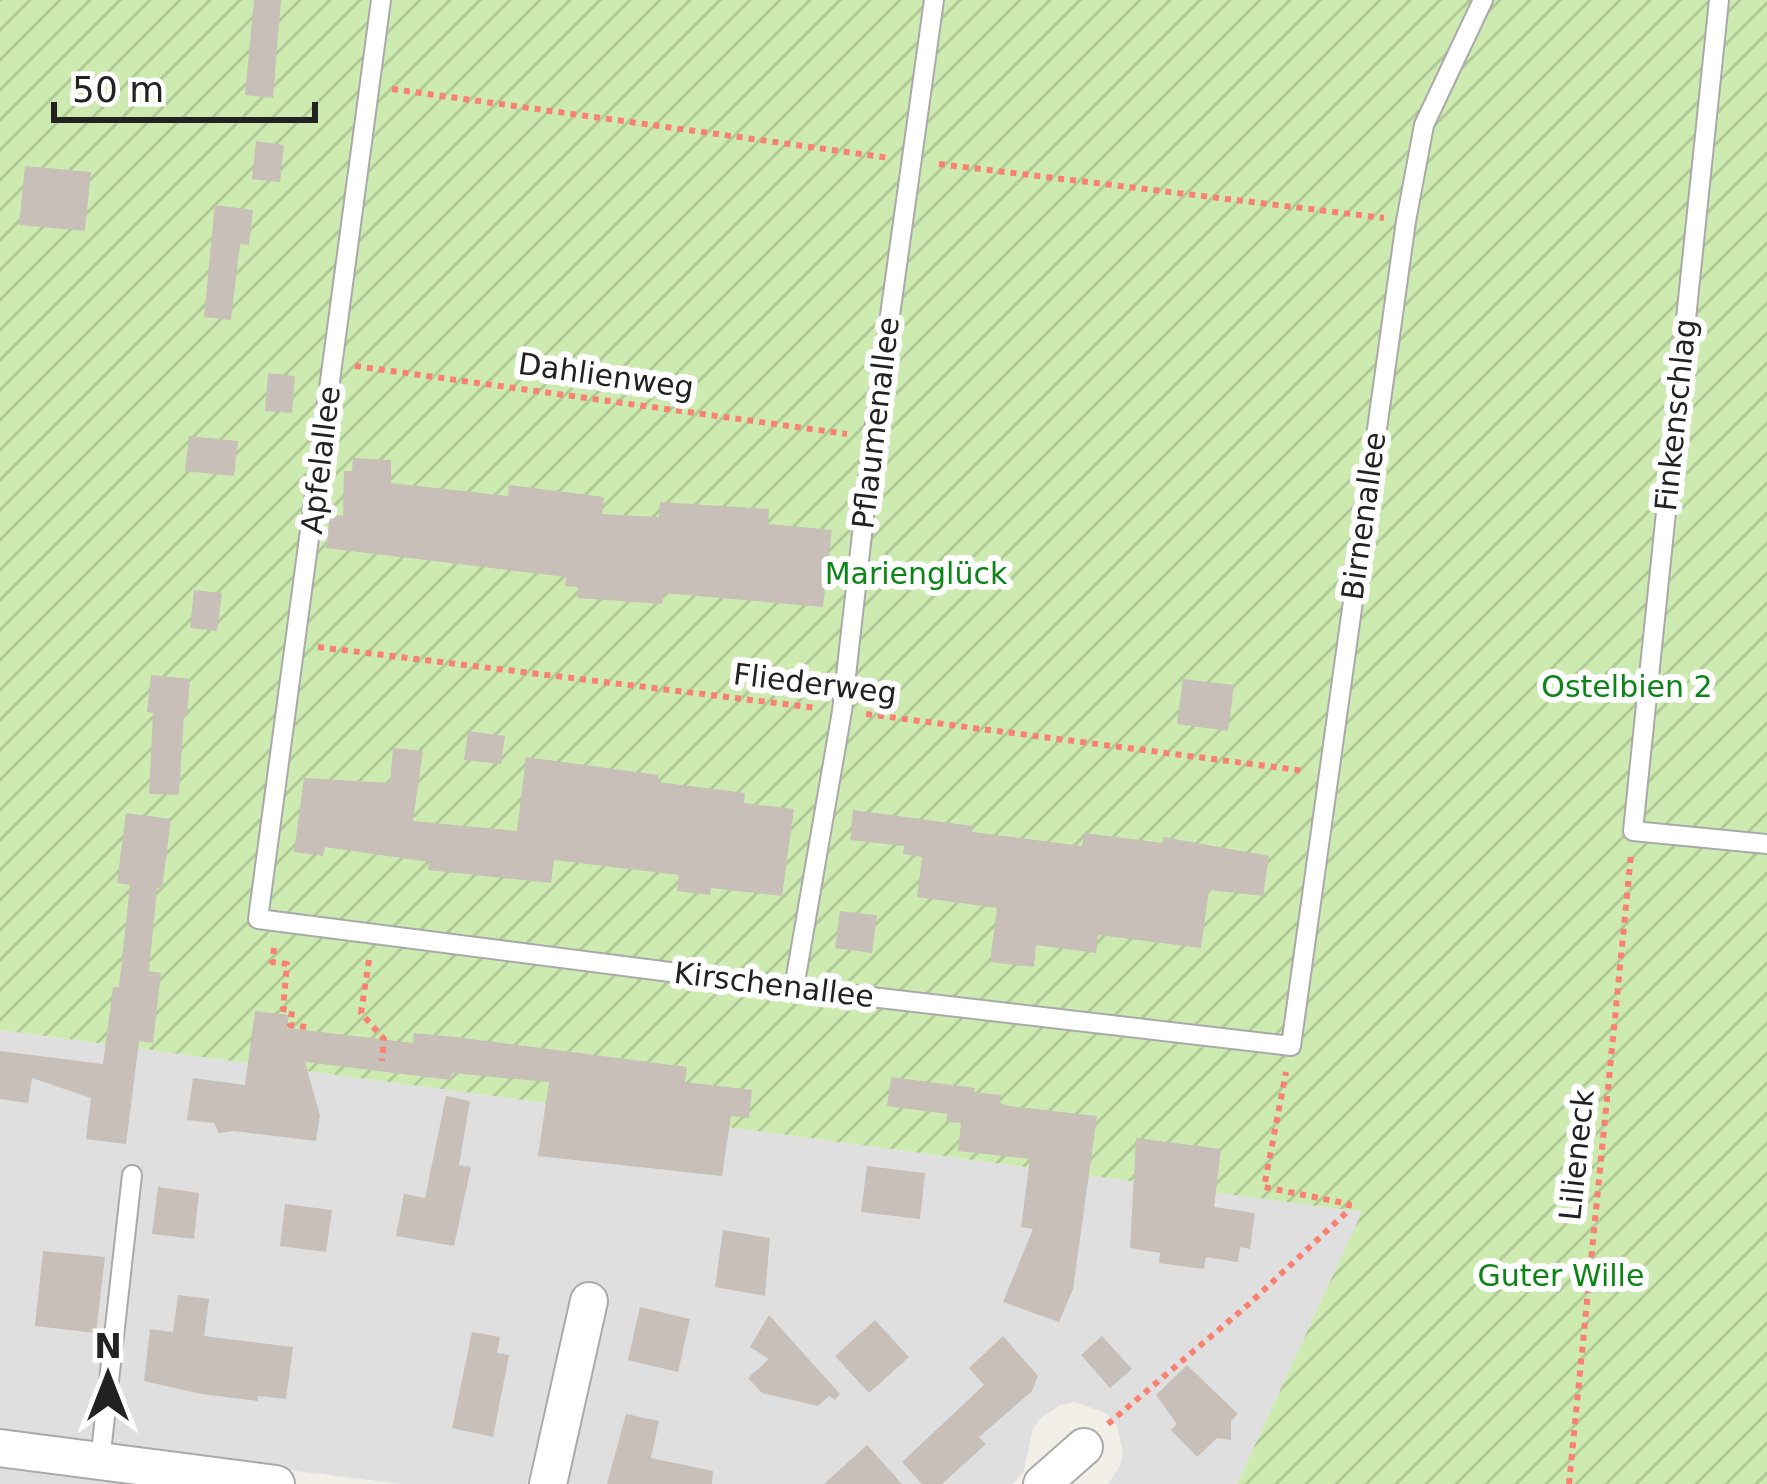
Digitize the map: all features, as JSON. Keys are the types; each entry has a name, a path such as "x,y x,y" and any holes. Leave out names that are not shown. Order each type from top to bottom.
{"street":[{"path":"548,1484 589,1300"},
{"path":"1042,1484 1084,1447"},
{"path":"0,1448 276,1484"}],"lane":[{"name":"Apfelallee","path":"268,920 297,645 381,0"},
{"name":"Pflaumenallee","path":"794,988 842,711 873,437 934,0"},
{"name":"Birnenallee","path":"1292,1046 1406,221 1424,125 1483,0"},
{"name":"Finkenschlag","path":"1634,831 1719,0"},
{"path":"1634,831 1767,844"},
{"name":"Kirschenallee","path":"268,920 1292,1046"},
{"path":"100,1461 132,1175"}],"path":[{"name":"Dahlienweg","path":"334,363 873,437"},
{"name":"Fliederweg","path":"297,645 1327,774"},
{"name":"Lilieneck","path":"1569,1484 1634,831"},
{"path":"268,920 272,962 287,964 283,1009 292,1010 290,1025 308,1028"},
{"path":"374,934 361,1013 384,1039 382,1061"},
{"path":"1084,1447 1348,1211 1349,1204 1264,1187 1292,1046"}],"shaded area":[{"path":"0,1030 1363,1212 1237,1484 1108,1484 1123,1453 1117,1426 1106,1413 1075,1402 1040,1418 1032,1431 1024,1471 1013,1484 562,1484 597,1287 582,1283 573,1291 527,1484 400,1484 0,1433"},
{"path":"0,1462 161,1484 0,1484"}],"green space":[{"name":"Marienglück","path":"0,0 1767,0 1767,1484 1237,1484 1362,1212 0,1030"}],"building":[{"path":"254,0 281,0 273,98 245,95"},
{"path":"256,141 284,145 280,182 252,179"},
{"path":"25,166 91,172 85,231 19,225"},
{"path":"215,205 253,210 249,245 240,244 231,320 204,317"},
{"path":"268,373 295,376 292,413 265,411"},
{"path":"189,436 238,441 234,476 185,471"},
{"path":"353,458 391,460 391,483 508,496 509,485 604,497 602,514 659,517 660,502 769,509 768,524 832,530 823,607 664,593 662,604 577,598 578,587 565,586 566,577 326,548 330,514 343,516 344,471 352,471"},
{"path":"194,590 222,593 217,631 190,628"},
{"path":"151,675 190,679 179,795 149,794"},
{"path":"1183,679 1234,685 1228,731 1177,724"},
{"path":"468,731 505,736 501,764 464,760"},
{"path":"393,748 423,751 413,821 517,831 526,757 659,775 658,782 745,793 744,803 794,809 782,896 711,888 710,895 677,891 679,875 554,860 551,883 428,870 429,862 325,847 323,856 294,852 304,778 390,783"},
{"path":"853,810 1082,846 1084,833 1163,843 1163,837 1269,856 1263,896 1209,890 1201,948 1098,935 1096,953 1036,945 1034,967 990,962 997,908 917,897 922,857 903,854 904,846 850,840"},
{"path":"126,813 171,819 162,889 157,888 149,971 161,973 153,1043 139,1041 126,1144 86,1139 91,1098 32,1078 28,1103 0,1099 0,1051 103,1064 113,987 119,987 130,885 117,883"},
{"path":"840,911 877,915 872,953 835,948"},
{"path":"255,1011 289,1015 287,1028 413,1043 414,1033 687,1067 685,1082 752,1090 749,1118 731,1116 722,1176 538,1156 549,1082 452,1073 451,1080 305,1062 320,1116 316,1141 219,1133 214,1123 187,1120 193,1078 245,1085"},
{"path":"891,1077 975,1088 974,1092 1001,1095 1000,1103 1009,1106 1097,1116 1073,1289 1059,1322 1003,1302 1033,1229 1021,1227 1030,1159 958,1151 961,1123 946,1122 947,1114 887,1106"},
{"path":"446,1096 470,1101 459,1165 471,1167 454,1246 396,1236 404,1194 425,1198"},
{"path":"1136,1138 1221,1149 1214,1207 1255,1213 1250,1249 1240,1247 1238,1262 1206,1257 1204,1269 1159,1263 1160,1253 1130,1248"},
{"path":"867,1166 925,1173 920,1219 861,1212"},
{"path":"158,1187 199,1193 194,1239 152,1234"},
{"path":"285,1204 332,1210 326,1252 280,1246"},
{"path":"723,1230 770,1238 765,1296 715,1287"},
{"path":"43,1251 105,1257 96,1333 35,1326"},
{"path":"178,1295 209,1299 204,1336 293,1347 286,1399 258,1396 258,1401 201,1394 144,1381 150,1329 173,1332"},
{"path":"640,1307 690,1319 678,1372 628,1360"},
{"path":"769,1315 840,1394 835,1400 829,1396 818,1406 762,1393 748,1378 769,1359 750,1347"},
{"path":"875,1320 909,1357 869,1393 835,1356"},
{"path":"472,1332 500,1337 497,1353 509,1355 493,1437 452,1428"},
{"path":"1003,1336 1038,1376 1032,1391 979,1437 986,1444 942,1484 922,1484 902,1462 984,1385 969,1368"},
{"path":"1102,1336 1132,1369 1110,1388 1081,1355"},
{"path":"1187,1365 1238,1414 1231,1421 1231,1440 1217,1438 1197,1457 1171,1430 1177,1424 1156,1395"},
{"path":"626,1414 659,1421 651,1458 713,1471 712,1484 607,1484"},
{"path":"867,1445 902,1484 824,1484"}],"park label":[{"name":"Ostelbien 2","path":"1627,687"},
{"name":"Guter Wille","path":"1561,1276"}]}
